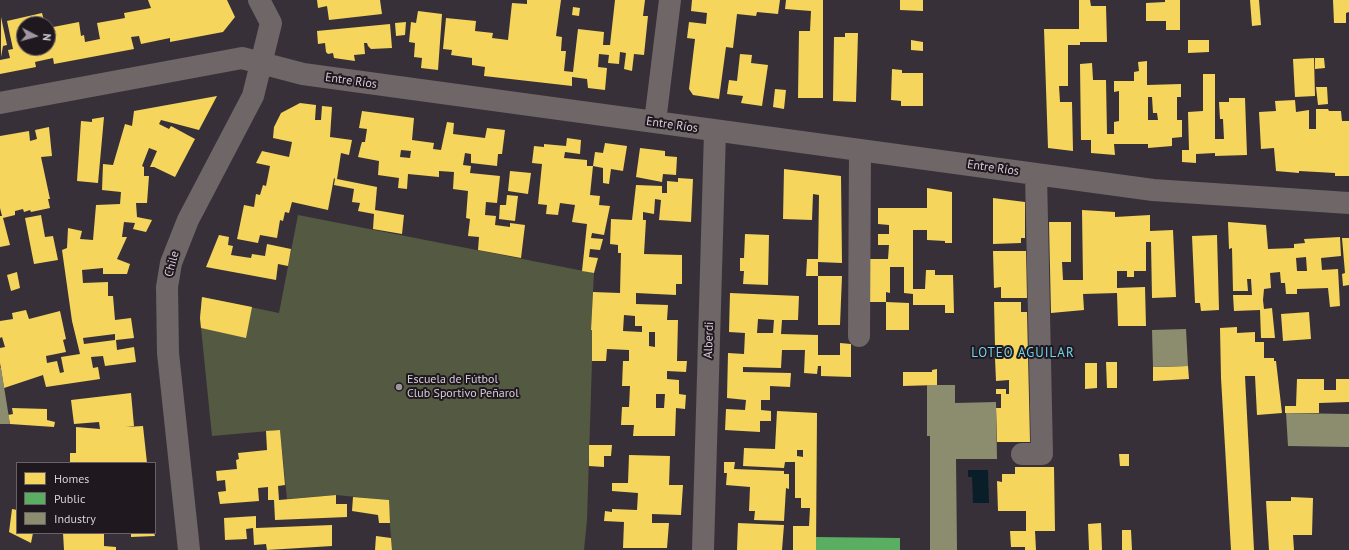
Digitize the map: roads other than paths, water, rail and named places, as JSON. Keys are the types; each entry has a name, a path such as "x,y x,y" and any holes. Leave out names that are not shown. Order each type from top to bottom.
{"street":[{"name":"Chile","path":"190,550 168,353 168,275 171,263 188,220 253,96 270,23 260,0"},
{"path":"655,122 670,0"},
{"name":"Entre Ríos","path":"0,103 242,58 302,74 1152,190 1349,203"},
{"name":"Alberdi","path":"702,550 715,130"},
{"path":"859,336 860,150"},
{"path":"1022,454 1042,454 1036,174"}],"water":[{"path":"968,470 988,470 989,503 973,503 972,477 968,477"}],"place":[{"name":"Escuela de Fútbol Club Sportivo Peñarol","path":"399,387"}],"district":[{"name":"LOTEO AGUILAR","path":"1023,353"}]}
